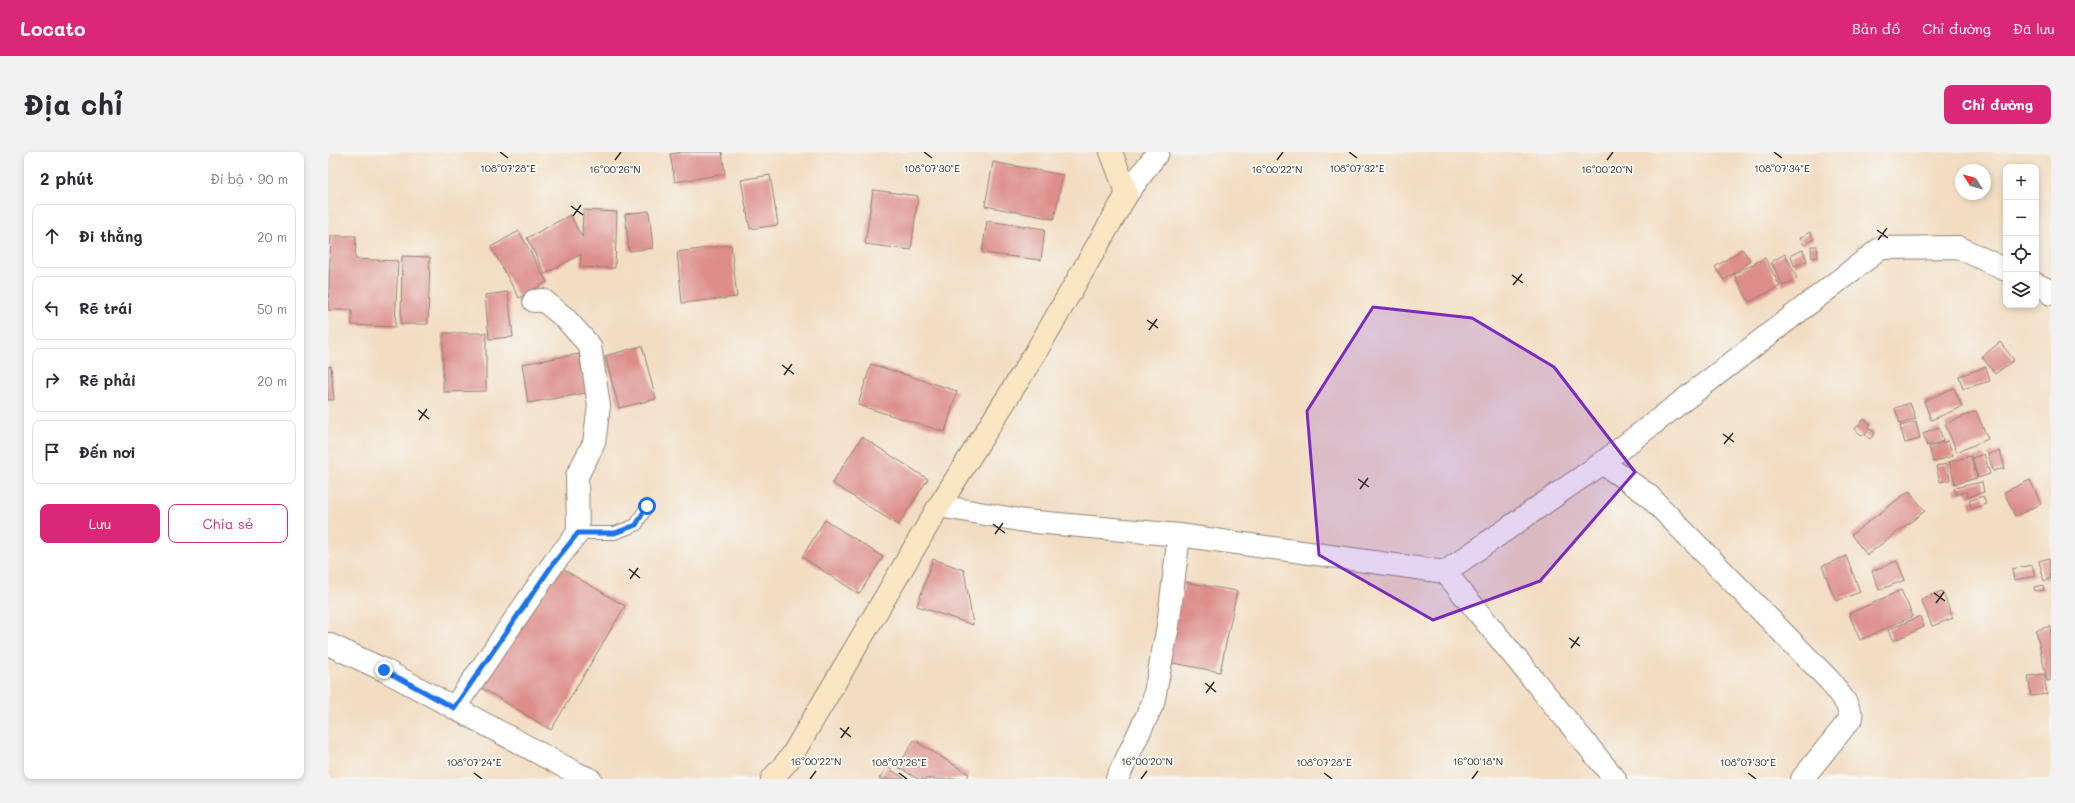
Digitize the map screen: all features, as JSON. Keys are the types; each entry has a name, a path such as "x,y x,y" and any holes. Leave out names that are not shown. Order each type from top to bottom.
{"street":[{"path":"1111,152 1127,194"},
{"path":"772,779 791,757 939,506 1032,357 1127,194 1158,152"},
{"path":"1445,572 1602,463 1881,248 1958,247 2003,269"},
{"path":"2039,286 2050,291 2051,294"},
{"path":"454,708 553,564 578,533 577,476 594,443 599,406 590,346 565,318 543,300 534,302"},
{"path":"1602,463 1647,494 1830,681 1846,703 1852,717 1802,779"},
{"path":"939,506 1025,521 1179,535 1445,572 1616,779"},
{"path":"1117,779 1153,703 1168,626 1179,535"},
{"path":"328,644 384,670 590,779"}],"lane":[{"path":"578,533 615,533 636,525 647,506"}],"highlighted area":[{"path":"1373,307 1472,318 1554,367 1635,472 1540,581 1433,620 1319,555 1307,411"}],"building":[{"path":"683,152 722,152 725,174 675,182 670,154"},
{"path":"993,162 1063,175 1054,219 985,206"},
{"path":"770,175 778,225 750,229 741,180"},
{"path":"873,190 918,196 911,250 865,244"},
{"path":"583,210 617,212 615,268 580,267 581,254 545,274 527,238 570,215 582,237"},
{"path":"649,211 653,248 629,251 625,214"},
{"path":"987,221 1045,229 1041,260 982,253"},
{"path":"519,231 547,282 519,298 491,247"},
{"path":"1810,232 1814,239 1804,245 1800,238"},
{"path":"331,236 356,236 355,259 398,261 395,327 352,325 352,310 328,310"},
{"path":"731,245 737,297 682,303 677,252"},
{"path":"1811,246 1817,246 1818,257 1812,258"},
{"path":"1742,249 1751,261 1724,280 1715,267"},
{"path":"1803,250 1807,261 1794,266 1791,255"},
{"path":"1785,254 1797,278 1783,286 1771,262"},
{"path":"402,256 430,257 428,324 401,324"},
{"path":"1765,258 1780,286 1749,302 1734,274"},
{"path":"508,292 513,337 489,339 485,295"},
{"path":"443,333 486,333 486,391 443,392"},
{"path":"2000,342 2014,360 1995,374 1982,357"},
{"path":"642,346 656,399 619,408 605,356"},
{"path":"579,354 586,393 528,403 522,364"},
{"path":"871,364 957,391 945,432 858,405"},
{"path":"331,366 334,400 328,400 328,367"},
{"path":"1986,367 1990,381 1963,389 1959,376"},
{"path":"1954,388 1962,407 1931,420 1924,401"},
{"path":"1910,403 1916,419 1900,424 1895,408"},
{"path":"1976,411 1988,439 1957,452 1945,424"},
{"path":"1864,419 1871,425 1862,436 1855,429"},
{"path":"1916,422 1920,439 1905,443 1900,426"},
{"path":"1939,427 1943,441 1927,446 1923,433"},
{"path":"1870,429 1875,433 1870,439 1865,435"},
{"path":"862,437 928,479 898,525 832,483"},
{"path":"1948,441 1953,456 1933,462 1929,447"},
{"path":"2000,451 2005,468 1993,471 1988,454"},
{"path":"1984,454 1990,474 1978,478 1972,458"},
{"path":"1971,456 1977,478 1955,484 1949,462"},
{"path":"1947,464 1950,480 1940,482 1936,466"},
{"path":"2030,480 2041,504 2015,516 2004,492"},
{"path":"1982,482 1984,492 1968,497 1966,491 1956,495 1954,488"},
{"path":"1909,491 1925,511 1867,555 1851,535"},
{"path":"1983,496 1986,504 1972,509 1969,501"},
{"path":"825,520 883,557 859,594 802,557"},
{"path":"1846,556 1860,592 1836,601 1822,566"},
{"path":"2049,558 2051,578 2044,581 2039,561"},
{"path":"933,559 964,570 973,625 917,606"},
{"path":"1897,561 1905,580 1879,590 1872,571"},
{"path":"556,565 625,606 551,730 482,688"},
{"path":"2032,565 2035,576 2014,580 2012,569"},
{"path":"1184,582 1237,591 1220,672 1168,662"},
{"path":"2043,585 2044,590 2035,591 2034,587"},
{"path":"1901,590 1913,616 1860,640 1849,614"},
{"path":"1942,591 1953,618 1932,626 1921,599"},
{"path":"1920,616 1924,627 1893,641 1888,630"},
{"path":"2051,626 2051,680 2047,681 2036,630"},
{"path":"2044,674 2047,694 2031,696 2028,676"},
{"path":"914,740 969,774 966,779 918,779 898,767"},
{"path":"887,767 905,779 879,779"}],"route":[{"path":"384,670 454,708 553,564 578,533 615,533 636,525 647,506"}]}
